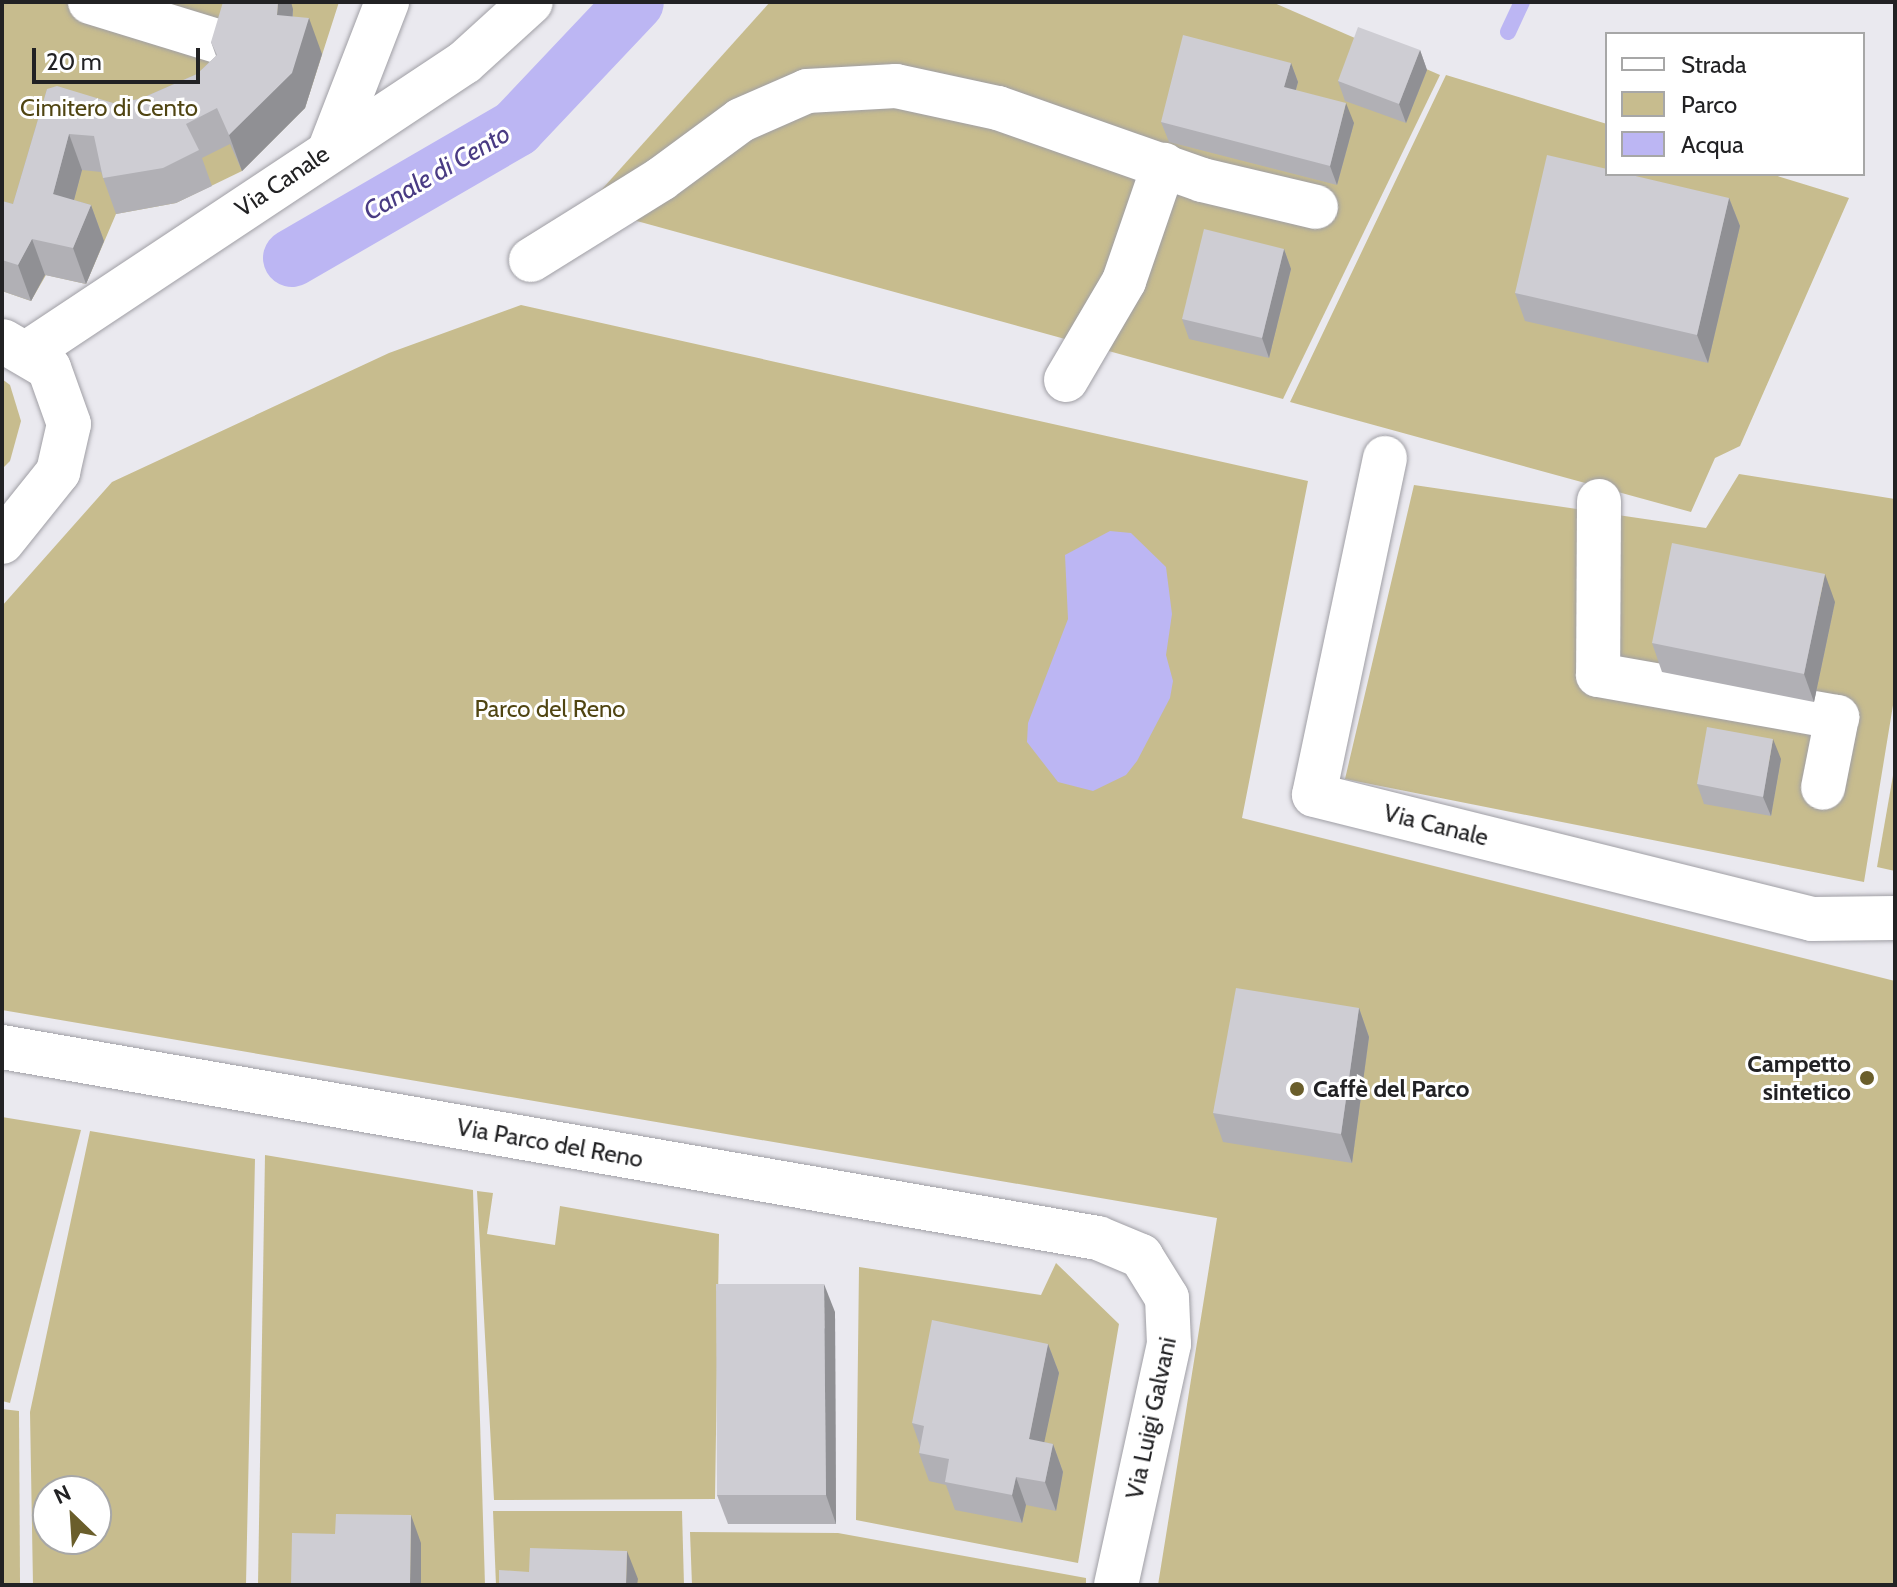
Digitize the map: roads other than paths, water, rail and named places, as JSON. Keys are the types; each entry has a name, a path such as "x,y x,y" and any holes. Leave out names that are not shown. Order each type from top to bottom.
{"street":[{"path":"90,2 233,46"},
{"path":"330,149 387,2"},
{"name":"Via Canale","path":"15,346 465,62 531,2"},
{"path":"531,260 661,179 741,120 807,91 896,86 998,108 1202,180 1316,207"},
{"path":"1066,380 1124,281 1164,165"},
{"path":"2,542 58,472 69,424 60,385 49,368 15,346"},
{"name":"Via Canale","path":"1385,458 1314,795 1812,919 1895,918"},
{"path":"1599,501 1598,675 1837,717 1823,788"},
{"name":"Via Parco del Reno","path":"2,1047 1098,1238"},
{"name":"Via Luigi Galvani","path":"1098,1238 1141,1256 1162,1287 1171,1319 1116,1585"}],"water":[{"path":"1110,531 1131,533 1166,567 1172,614 1166,655 1173,681 1170,698 1137,761 1126,775 1093,791 1058,782 1027,742 1028,723 1068,619 1065,555"}],"waterway":[{"name":"Canale di Cento","path":"292,258 516,128 635,2"},
{"path":"1508,32 1522,2"}],"place":[{"name":"Campetto sintetico","path":"1867,1078"},
{"name":"Caffè del Parco","path":"1297,1089"}],"park label":[{"name":"Cimitero di Cento","path":"109,108"},
{"name":"Parco del Reno","path":"550,709"}]}
